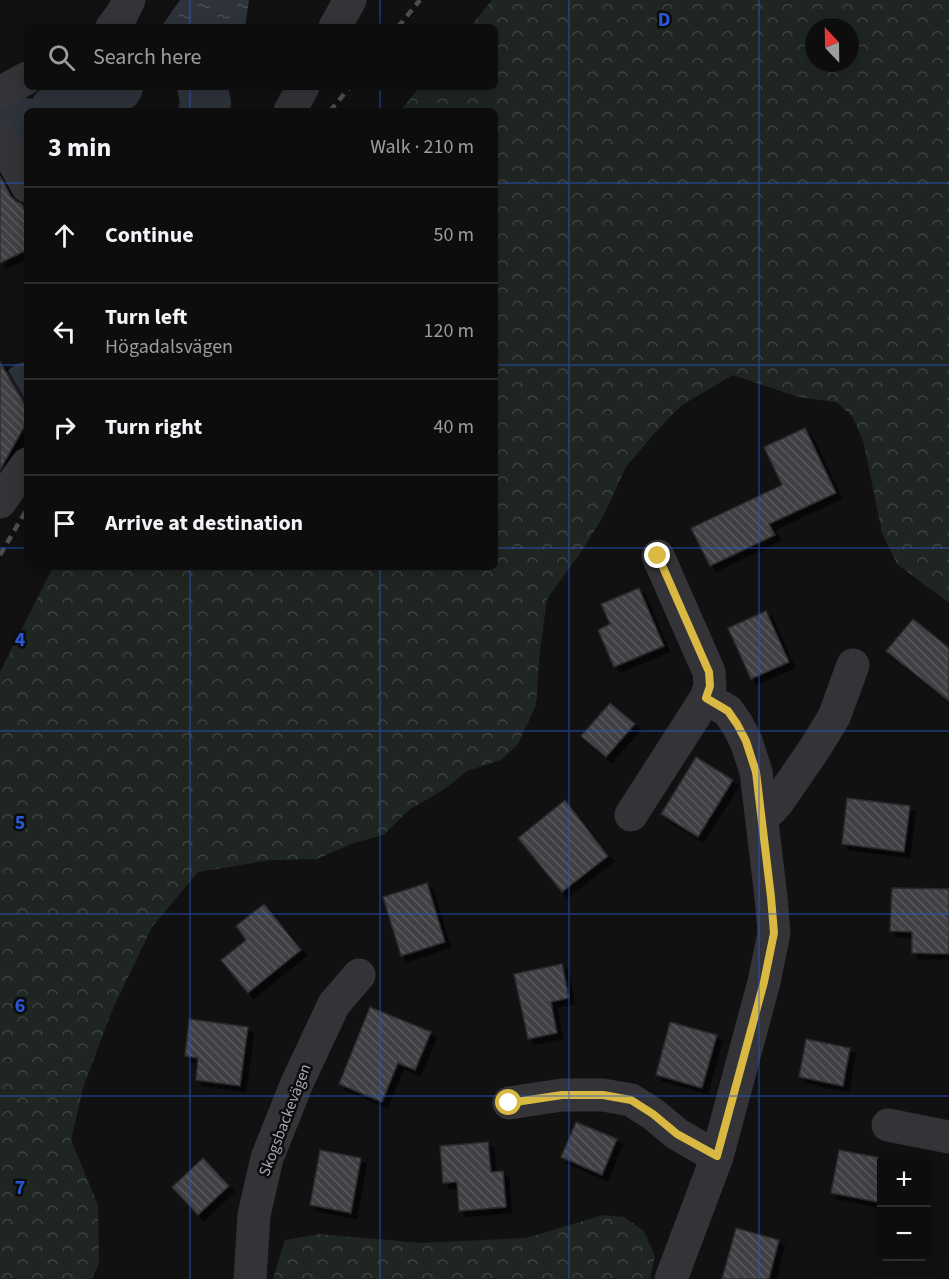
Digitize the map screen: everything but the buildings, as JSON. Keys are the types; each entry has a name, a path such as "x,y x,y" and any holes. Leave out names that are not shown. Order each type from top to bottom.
{"street":[{"path":"114,24 129,0"},
{"path":"337,24 350,0"},
{"path":"0,93 24,80"},
{"path":"292,108 301,90"},
{"path":"2,141 24,181"},
{"path":"0,502 24,468"},
{"path":"631,815 706,698 710,686 709,672 658,556"},
{"path":"762,813 771,810 778,802 815,748 834,717 853,665"},
{"path":"671,1279 717,1156 764,982 774,933 756,772 746,741 737,724 728,711 706,698"},
{"name":"Skogsbackevägen","path":"250,1279 254,1215 267,1158 297,1083 334,1004 359,975"},
{"path":"509,1103 562,1095 603,1095 631,1100 653,1114 677,1134 717,1156"},
{"path":"888,1125 949,1137"}],"green space":[{"path":"492,0 949,0 949,603 897,564 882,533 864,444 853,417 836,402 798,397 733,375 682,405 626,467 603,517 547,599 536,705 518,744 501,760 467,771 443,790 409,810 383,835 351,844 317,859 271,860 198,872 152,927 111,1013 83,1088 71,1140 98,1205 99,1263 92,1279 0,1279 0,672 51,570 498,570 498,108 402,108 418,90 498,90 498,24 472,24"},
{"path":"603,1215 624,1217 644,1231 655,1256 650,1279 273,1279 285,1240 320,1234 420,1243 526,1238"}],"water":[{"path":"180,0 249,0 245,24 163,24"}],"waterway":[{"path":"62,108 110,90"},
{"path":"203,90 206,103 204,108"},
{"path":"0,135 24,124"},
{"path":"19,396 24,390"}],"railway":[{"path":"400,24 420,0"},
{"path":"332,108 348,90"},
{"path":"0,555 24,514"}],"route":[{"path":"509,1103 562,1095 603,1095 631,1100 653,1114 677,1134 717,1156 764,982 774,933 771,897 756,772 746,741 728,711 706,698 710,686 709,672 658,556"}]}
